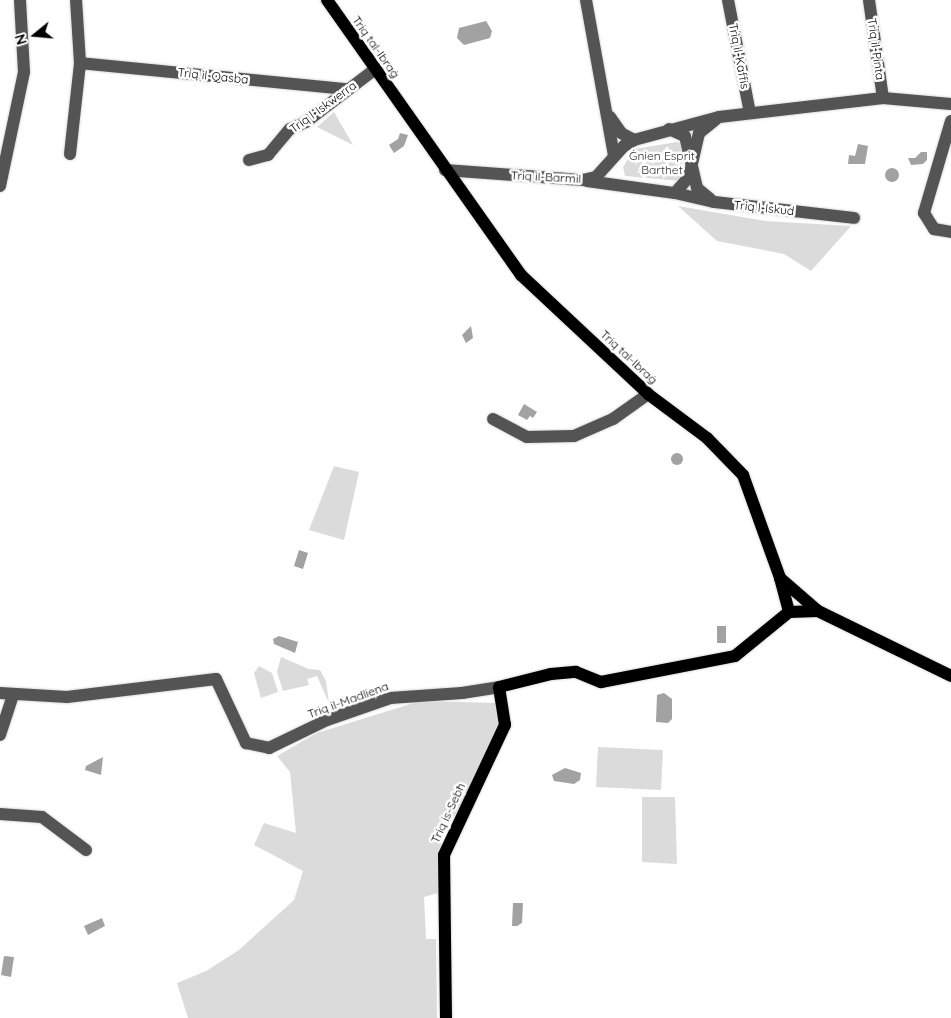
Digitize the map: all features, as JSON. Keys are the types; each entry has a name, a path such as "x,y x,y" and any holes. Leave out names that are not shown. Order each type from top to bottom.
{"main road":[{"name":"Triq tal-Ibraġ","path":"327,0 374,70 521,275 648,394 707,438 743,476 780,578 818,611 951,676"},
{"path":"780,578 789,612 818,611"},
{"name":"Triq il-Madliena","path":"499,687 551,674 576,672 601,682 735,656 789,612"},
{"name":"Triq is-Sebħ","path":"446,1018 444,855 505,725 499,687"}],"street":[{"path":"0,186 24,72 20,0"},
{"path":"70,154 80,63 76,0"},
{"path":"586,0 609,115 612,160 610,174 622,185"},
{"name":"Triq il-Kaffis","path":"728,0 750,113"},
{"name":"Triq il-Pinta","path":"869,0 883,98"},
{"name":"Triq il-Qasba","path":"80,63 346,89"},
{"name":"Triq l-Iskwerra","path":"249,160 268,154 290,129 306,122 346,89 374,70"},
{"name":"Triq il-Barmil","path":"445,170 582,180 596,176 634,140 718,117 883,98 951,104"},
{"path":"609,115 621,133 634,140"},
{"path":"675,193 685,186 699,133 718,117"},
{"path":"951,121 924,213 934,229 951,232"},
{"path":"669,129 685,136 696,188 714,202"},
{"name":"Triq l-Iskud","path":"582,180 675,193 714,202 854,218"},
{"path":"493,419 527,437 574,436 613,419 648,394"},
{"name":"Triq il-Madliena","path":"0,693 67,697 216,679 246,743 268,748 327,720 390,698 462,693 499,687"},
{"path":"0,735 13,695"},
{"path":"0,814 42,817 86,850"}],"green space":[{"path":"334,112 353,145 317,127"},
{"name":"Ġnien Esprit Barthet","path":"677,142 683,145 680,181 625,176 623,167 634,149"},
{"path":"678,206 765,221 851,226 811,271 784,254 717,241"},
{"path":"334,466 359,472 344,540 309,530"},
{"path":"281,657 309,669 320,670 326,681 329,703 317,676 307,679 309,685 283,691 277,672"},
{"path":"259,666 272,673 278,692 261,698 254,673"},
{"path":"420,701 496,703 500,717 499,732 467,797 442,834 438,893 424,897 426,939 436,939 437,1018 188,1018 177,983 206,971 239,950 294,900 303,871 254,845 264,823 296,833 290,772 277,756 317,733"},
{"path":"598,747 663,750 661,790 596,787"},
{"path":"642,797 675,797 677,864 642,862"}],"shaded area":[{"path":"486,21 492,31 490,38 464,45 457,38 459,28"},
{"path":"400,133 408,135 404,146 394,153 389,145 398,139"},
{"path":"858,144 868,146 865,164 848,164 849,155 855,156"},
{"path":"921,152 927,152 927,160 923,164 911,165 908,158 915,158"},
{"path":"892,168 897,170 899,175 897,180 892,182 887,180 885,175 887,170"},
{"path":"471,326 473,338 466,343 462,335"},
{"path":"524,404 537,412 533,418 530,416 527,420 518,415"},
{"path":"675,453 679,453 683,459 679,465 675,465 671,461 671,457"},
{"path":"299,550 308,553 303,569 294,566"},
{"path":"717,626 726,626 726,643 717,643"},
{"path":"279,636 298,642 295,653 274,644 273,639"},
{"path":"664,693 672,699 672,719 668,723 656,722 657,695"},
{"path":"103,757 101,775 85,770 86,766"},
{"path":"565,768 581,773 580,780 574,784 554,781 552,775"},
{"path":"513,903 523,903 522,923 517,926 512,926"},
{"path":"102,918 105,926 88,935 84,926"},
{"path":"4,956 14,957 11,977 1,975"}]}
